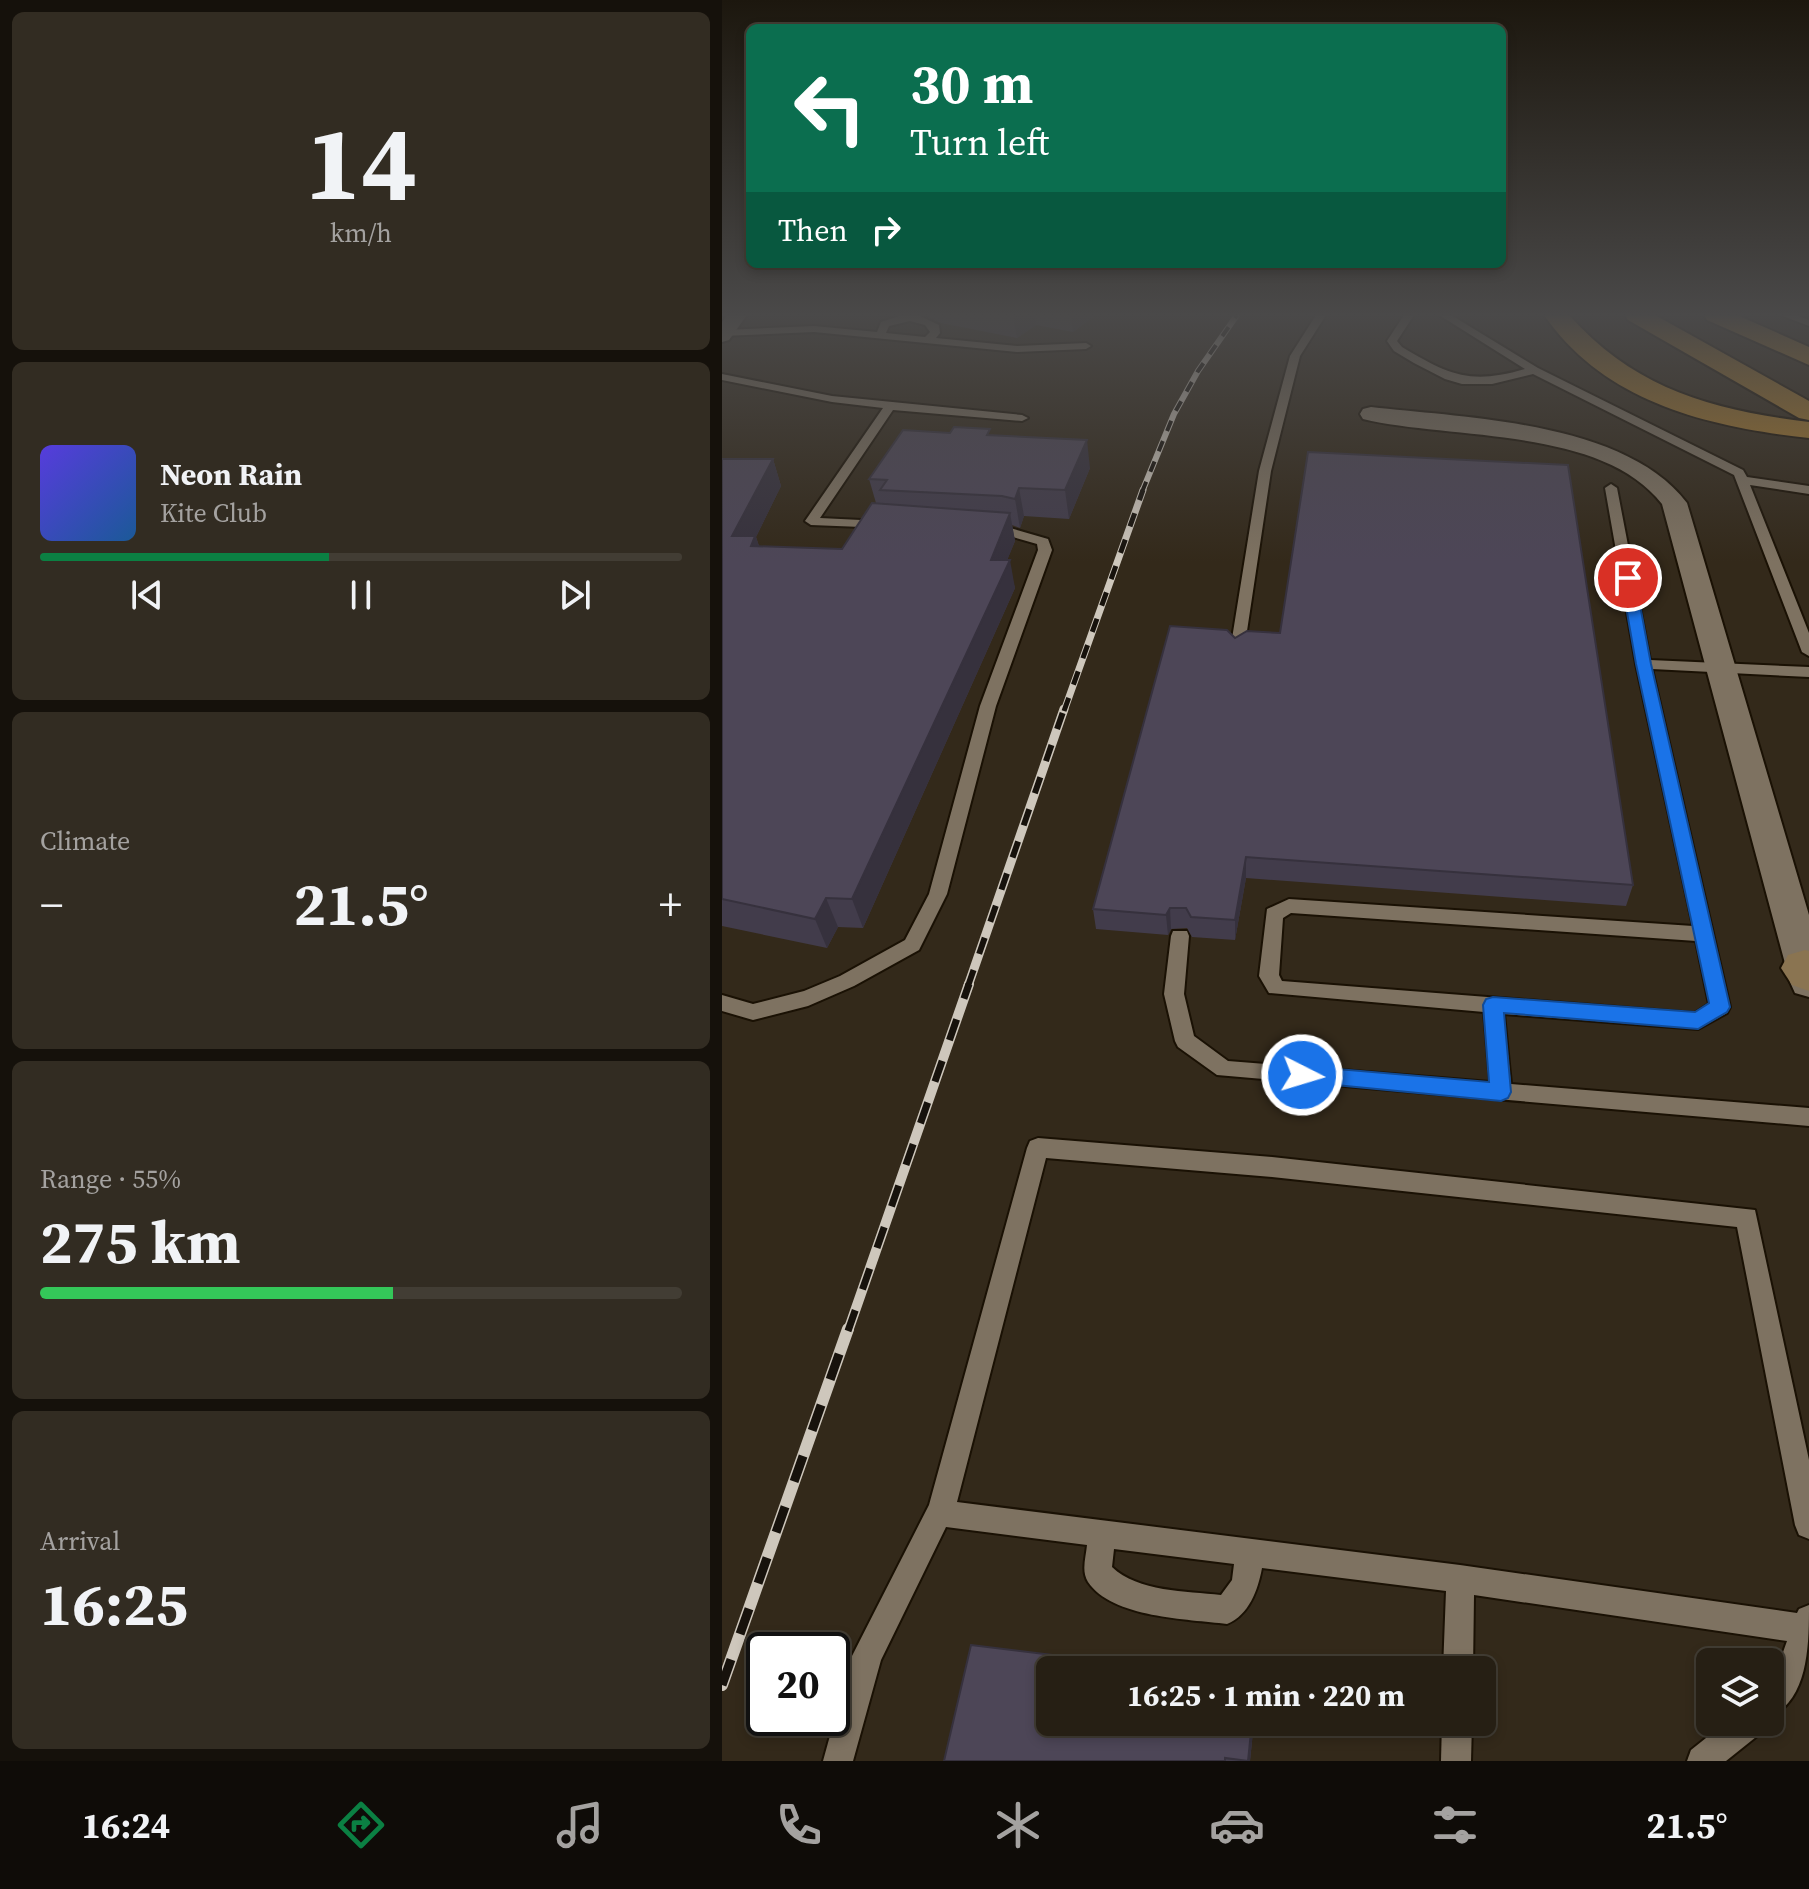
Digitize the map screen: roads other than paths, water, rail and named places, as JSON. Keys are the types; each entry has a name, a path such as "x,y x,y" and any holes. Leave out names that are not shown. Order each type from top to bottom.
{"highway":[{"path":"1671,397 1738,420 1809,430"},
{"path":"1783,397 1809,412"}],"street":[{"path":"1371,414 1535,437 1583,449 1634,469 1660,486 1678,508 1808,974"}],"lane":[{"path":"829,397 1022,418"},
{"path":"1237,651 1265,471 1284,397"},
{"path":"1589,397 1739,473 1809,652"},
{"path":"890,406 811,521 902,526"},
{"path":"1742,480 1809,490"},
{"path":"1611,488 1643,664 1704,934 1720,1007 1698,1021 1276,988 1269,976 1274,914 1289,906 1704,934"},
{"path":"722,1003 753,1012 821,992 912,945 938,894 988,706 1045,550 1043,542 1029,536 977,530"},
{"path":"1643,664 1809,672"},
{"path":"1180,936 1174,994 1185,1041 1224,1069 1809,1117"},
{"path":"1493,1005 1501,1092"},
{"path":"1784,1685 1808,1624 940,1513 1038,1148 1272,1167 1747,1217 1809,1525"},
{"path":"838,1761 867,1656 942,1507"},
{"path":"1102,1533 1098,1572 1115,1589 1155,1601 1227,1610 1245,1585 1250,1552"},
{"path":"1458,1656 1460,1579"},
{"path":"1456,1761 1457,1736"},
{"path":"1702,1761 1733,1736"}],"railway":[{"path":"1142,492 1183,397"},
{"path":"1064,711 1143,490"},
{"path":"968,986 1064,709"},
{"path":"848,1331 969,984"},
{"path":"722,1685 848,1329"}]}
